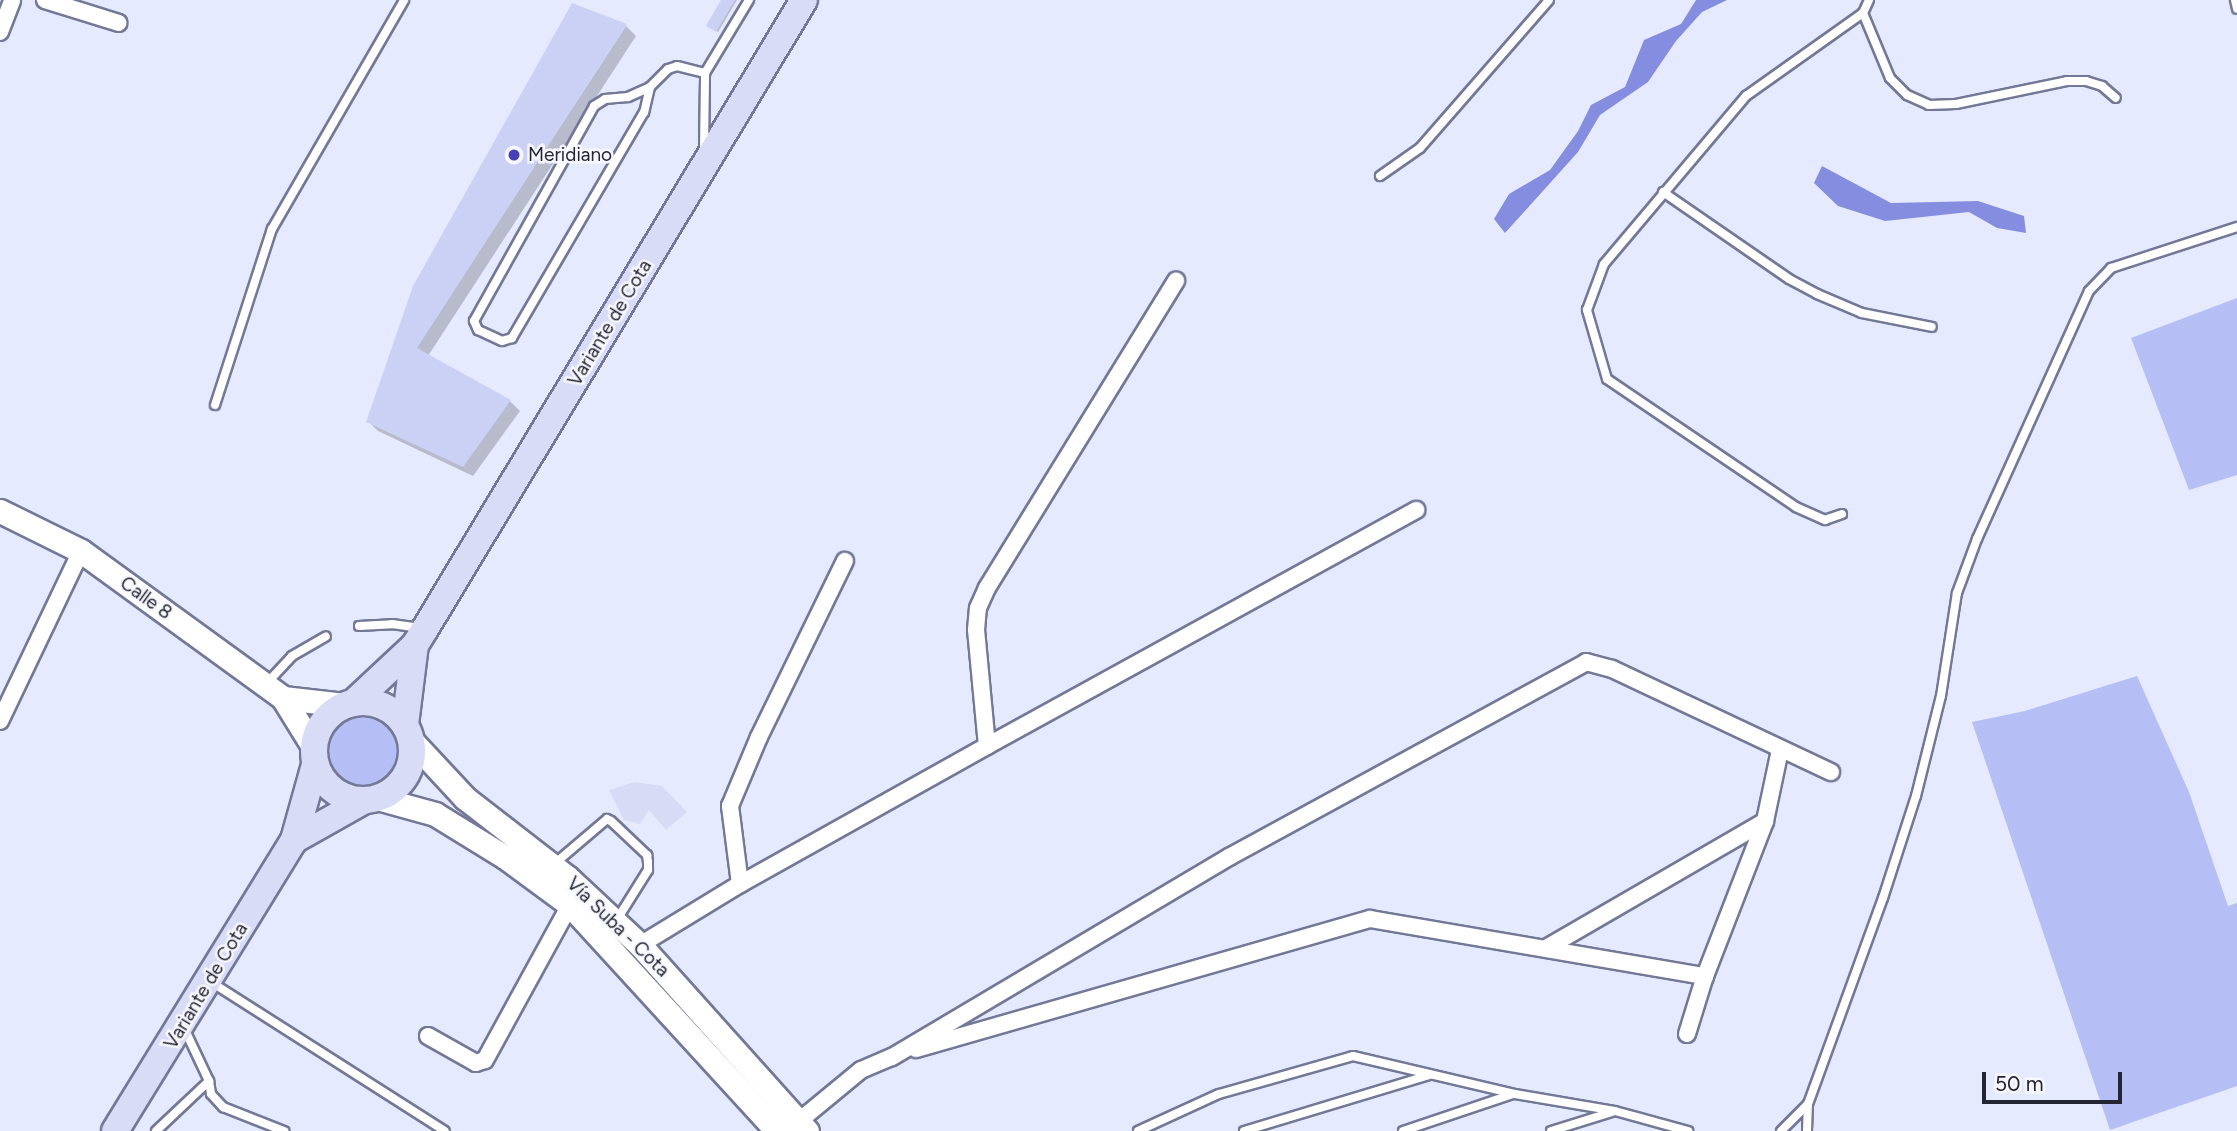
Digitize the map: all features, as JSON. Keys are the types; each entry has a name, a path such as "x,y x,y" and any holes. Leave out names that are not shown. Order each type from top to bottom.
{"main road":[{"name":"Variante de Cota","path":"349,704 420,637 804,0"},
{"name":"Calle 8","path":"0,511 81,551 274,691"},
{"name":"Variante de Cota","path":"409,733 420,637"},
{"path":"274,691 349,704 368,702 383,705 409,733 413,756 401,782 371,799 349,798 335,791 274,691"},
{"path":"314,757 323,722 349,704"},
{"name":"Vía Suba - Cota","path":"409,733 465,798 552,865 616,920 797,1128"},
{"name":"Variante de Cota","path":"115,1131 183,1025 294,840 314,757"},
{"name":"Variante de Cota","path":"294,840 371,799"},
{"name":"Vía Suba - Cota","path":"371,799 435,814 505,857 570,905 776,1131"}],"street":[{"path":"0,32 12,0"},
{"path":"45,0 119,23"},
{"path":"987,746 976,630 978,608 987,588 1177,281"},
{"path":"640,945 740,884 1416,510"},
{"path":"0,721 81,551"},
{"path":"740,884 730,806 759,737 845,561"},
{"path":"892,1057 1228,858 1586,663 1612,669 1831,772"},
{"path":"1687,1034 1705,976 1765,821 1780,750"},
{"path":"1548,947 1765,821"},
{"path":"428,1036 476,1063 485,1059 570,905"},
{"path":"797,1128 861,1070 892,1057 1370,919 1548,947 1705,976"}],"lane":[{"path":"215,405 272,229 404,0"},
{"path":"704,167 705,73 749,0"},
{"path":"1380,176 1420,148 1549,0"},
{"path":"1842,514 1825,520 1796,507 1607,379 1587,310 1604,264 1746,96 1863,13 1869,0"},
{"path":"2235,0 2237,9"},
{"path":"730,8 740,15"},
{"path":"1863,13 1890,78 1907,95 1929,106 1956,104 2067,81 2086,81 2102,86 2116,98"},
{"path":"650,87 644,112 512,338 502,341 478,330 474,321 594,106 605,99 628,97 650,87 668,69 677,66 705,73"},
{"path":"1663,192 1789,279 1817,294 1861,313 1933,327"},
{"path":"1807,1131 1808,1104 1883,898 1916,796 1941,696 1957,593 1977,539 2089,291 2110,268 2237,227"},
{"path":"359,626 393,624 420,637"},
{"path":"274,691 292,656 326,636"},
{"path":"552,865 607,819 611,821 647,855 648,862 648,870 616,920"},
{"path":"210,981 445,1131"},
{"path":"183,1025 209,1081 211,1094 223,1107 284,1131"},
{"path":"1138,1131 1219,1094 1353,1056 1515,1094 1615,1111 1688,1131"},
{"path":"1244,1131 1429,1075"},
{"path":"156,1131 209,1081"},
{"path":"1403,1131 1515,1094"},
{"path":"1781,1131 1808,1104"},
{"path":"1551,1131 1615,1111"}],"shaded area":[{"path":"1696,0 1727,0 1702,12 1676,41 1648,82 1600,115 1578,152 1505,233 1494,219 1509,194 1550,170 1578,131 1591,105 1625,87 1644,40 1681,24"},
{"path":"1822,166 1891,203 1978,201 2024,216 2026,233 1997,228 1969,212 1885,221 1838,206 1814,183"},
{"path":"2237,298 2237,475 2189,490 2131,338"},
{"path":"2137,676 2189,792 2228,906 2237,903 2237,1086 2110,1130 1972,722 2025,711"},
{"path":"363,710 379,713 393,722 402,736 405,752 402,768 393,782 379,791 363,794 347,791 333,782 324,768 321,752 324,736 333,722 347,713"},
{"path":"635,782 662,786 687,812 666,830 649,810 640,824 624,820 609,790"}],"building":[{"path":"721,0 735,0 716,32 706,26"},
{"name":"Meridiano","path":"572,3 627,24 417,348 511,400 463,467 366,422 413,286"}],"place":[{"name":"Meridiano","path":"514,155"}]}
